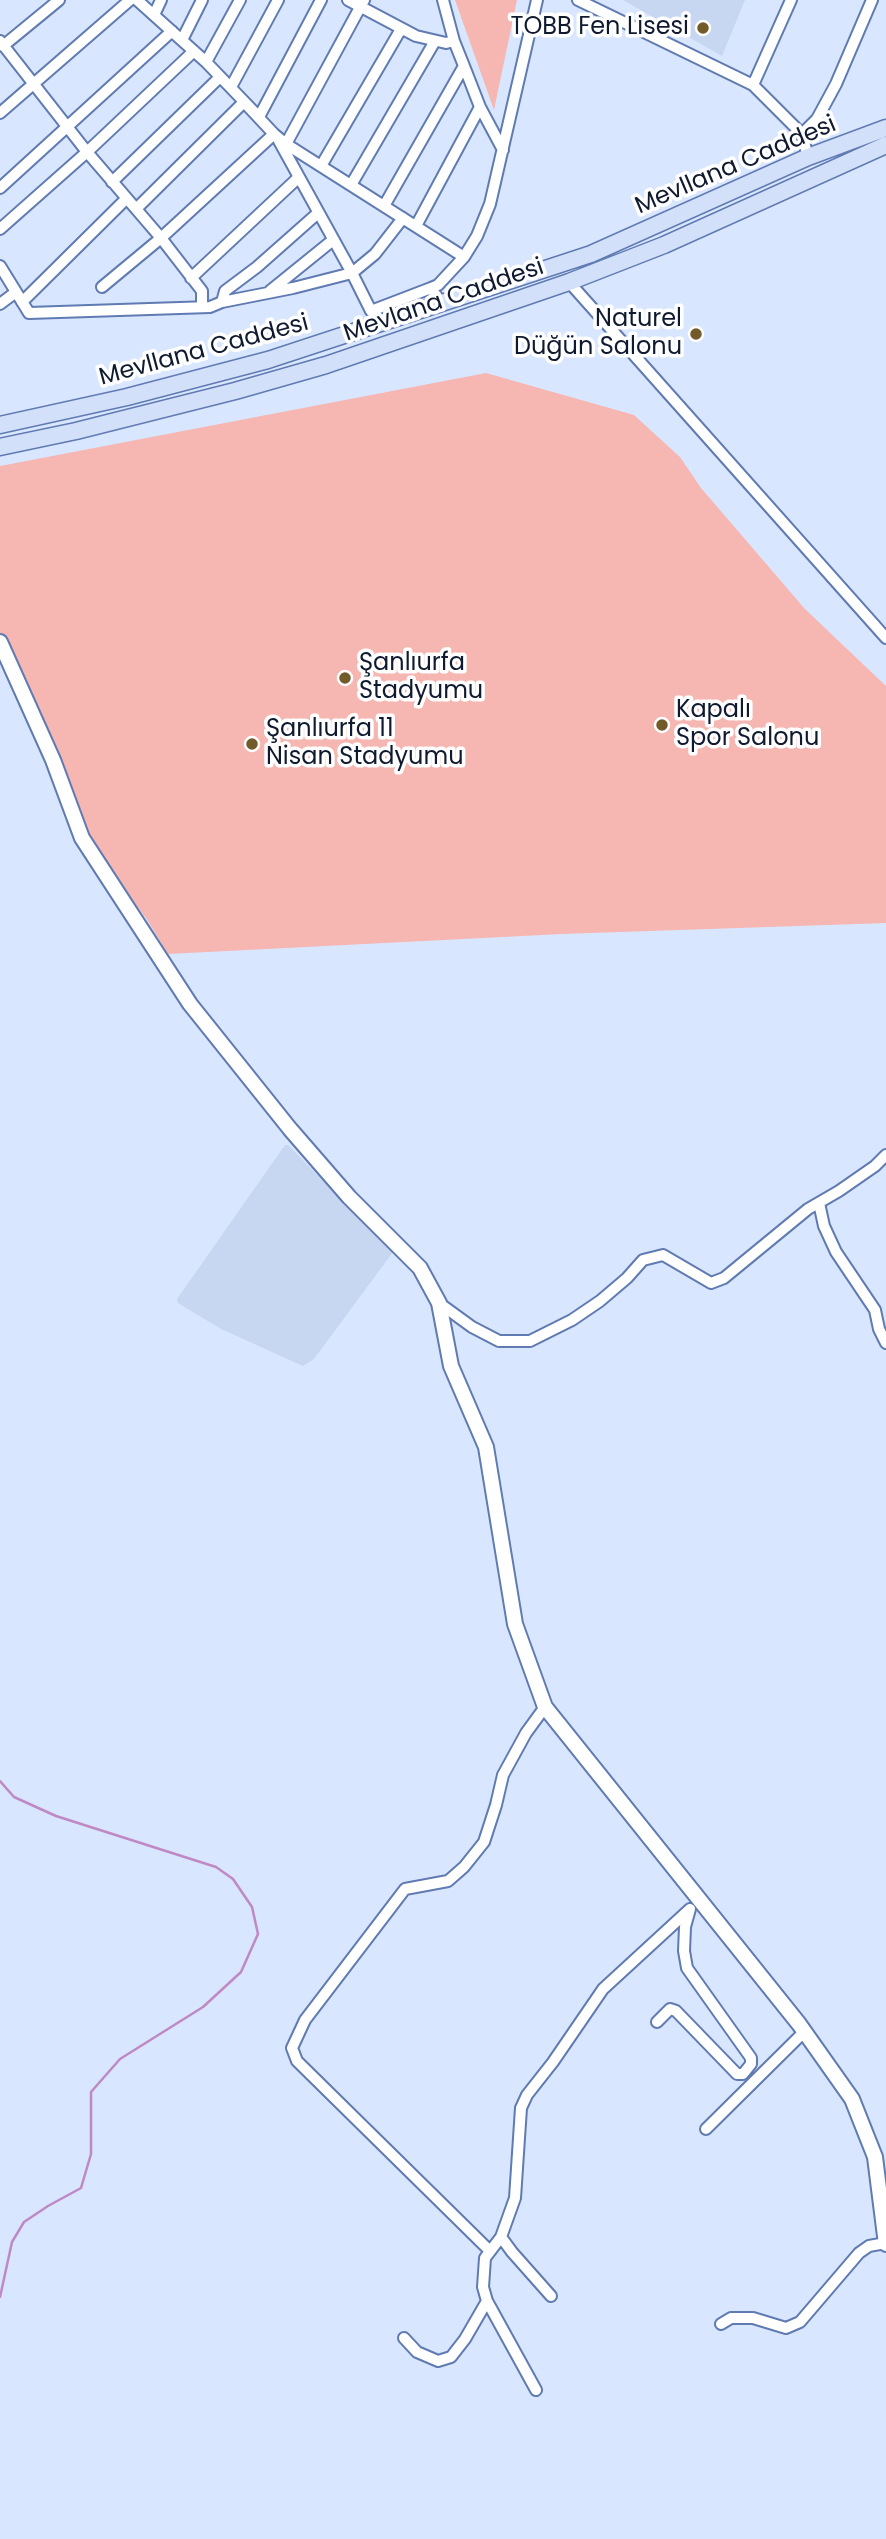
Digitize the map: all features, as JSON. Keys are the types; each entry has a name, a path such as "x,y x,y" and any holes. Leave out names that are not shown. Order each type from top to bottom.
{"main road":[{"name":"Mevllana Caddesi","path":"0,425 127,397 268,360 591,254 808,157 886,128"},
{"name":"Mevlana Caddesi","path":"0,447 76,431 326,365 569,282 664,245 886,145"}],"street":[{"path":"59,0 3,49 202,291 202,307"},
{"path":"0,113 130,0"},
{"path":"137,0 206,62 286,144 464,257"},
{"path":"154,15 162,0"},
{"path":"182,40 202,0"},
{"path":"206,62 240,0"},
{"path":"231,87 278,0"},
{"path":"259,117 321,0"},
{"path":"348,0 362,3 401,29 435,41 454,41"},
{"path":"443,0 454,41 480,107 503,150"},
{"path":"275,135 371,311 438,285 464,257 484,221 537,0"},
{"path":"578,0 753,85 803,134 808,157"},
{"path":"753,85 791,0"},
{"path":"803,134 817,119 836,84 872,0"},
{"path":"286,144 362,3"},
{"path":"321,166 401,29"},
{"path":"0,188 172,31"},
{"path":"351,185 435,41"},
{"path":"0,229 194,51"},
{"path":"384,206 464,66"},
{"path":"112,182 220,77"},
{"path":"136,209 244,102 259,117"},
{"path":"416,226 480,107"},
{"path":"102,287 161,238 275,135"},
{"path":"191,278 299,177"},
{"path":"0,304 19,297 126,199"},
{"path":"222,302 225,291 257,267 318,213"},
{"path":"0,266 29,313 210,307 352,273 375,254 402,218"},
{"path":"267,293 333,240"},
{"path":"569,282 886,638"},
{"path":"431,288 441,303"},
{"path":"0,642 53,760 82,838 190,1004 315,1158 349,1197 420,1268 439,1303 451,1366 486,1447 514,1624 545,1707 694,1903 804,2032 852,2099 880,2154 886,2244 869,2246 859,2253 800,2322 786,2328 753,2318 731,2318 721,2324"},
{"path":"439,1303 472,1327 499,1341 530,1341 572,1320 600,1301 627,1278 643,1259 663,1255 711,1283 724,1278 808,1209 875,1166 886,1155"},
{"path":"819,1203 824,1226 836,1252 874,1310 878,1329 886,1343"},
{"path":"490,2251 297,2061 292,2049 305,2020 405,1889 448,1881 464,1867 484,1842 503,1775 526,1733 545,1707"},
{"path":"657,2022 670,2009 676,2011 737,2074 743,2074 751,2064 751,2058 687,1968 684,1951 685,1927 694,1903"},
{"path":"536,2390 486,2301 483,2287 485,2258 501,2237 515,2198 521,2108 527,2095 612,1978 694,1903"},
{"path":"706,2129 804,2032"},
{"path":"501,2237 551,2297"},
{"path":"404,2338 417,2352 439,2361 451,2357 465,2339 486,2301"}],"shaded area":[{"path":"455,0 517,0 494,110"},
{"name":"TOBB Fen Lisesi","path":"623,0 745,0 722,56"},
{"path":"486,373 634,415 680,457 701,488 805,609 886,686 886,923 562,934 168,954 146,918 97,854 0,633 0,466"},
{"path":"285,1145 288,1145 393,1252 314,1359 303,1366 221,1329 178,1303 177,1299"}],"waterway":[{"path":"0,1781 14,1797 56,1816 216,1867 233,1879 252,1907 258,1934 241,1972 203,2007 120,2059 91,2092 91,2154 81,2188 24,2222 12,2242 0,2297"}],"place":[{"name":"TOBB Fen Lisesi","path":"703,28"},
{"name":"Naturel Düğün Salonu","path":"696,334"},
{"name":"Şanlıurfa Stadyumu","path":"345,678"},
{"name":"Kapalı Spor Salonu","path":"662,725"},
{"name":"Şanlıurfa 11 Nisan Stadyumu","path":"252,744"}]}
